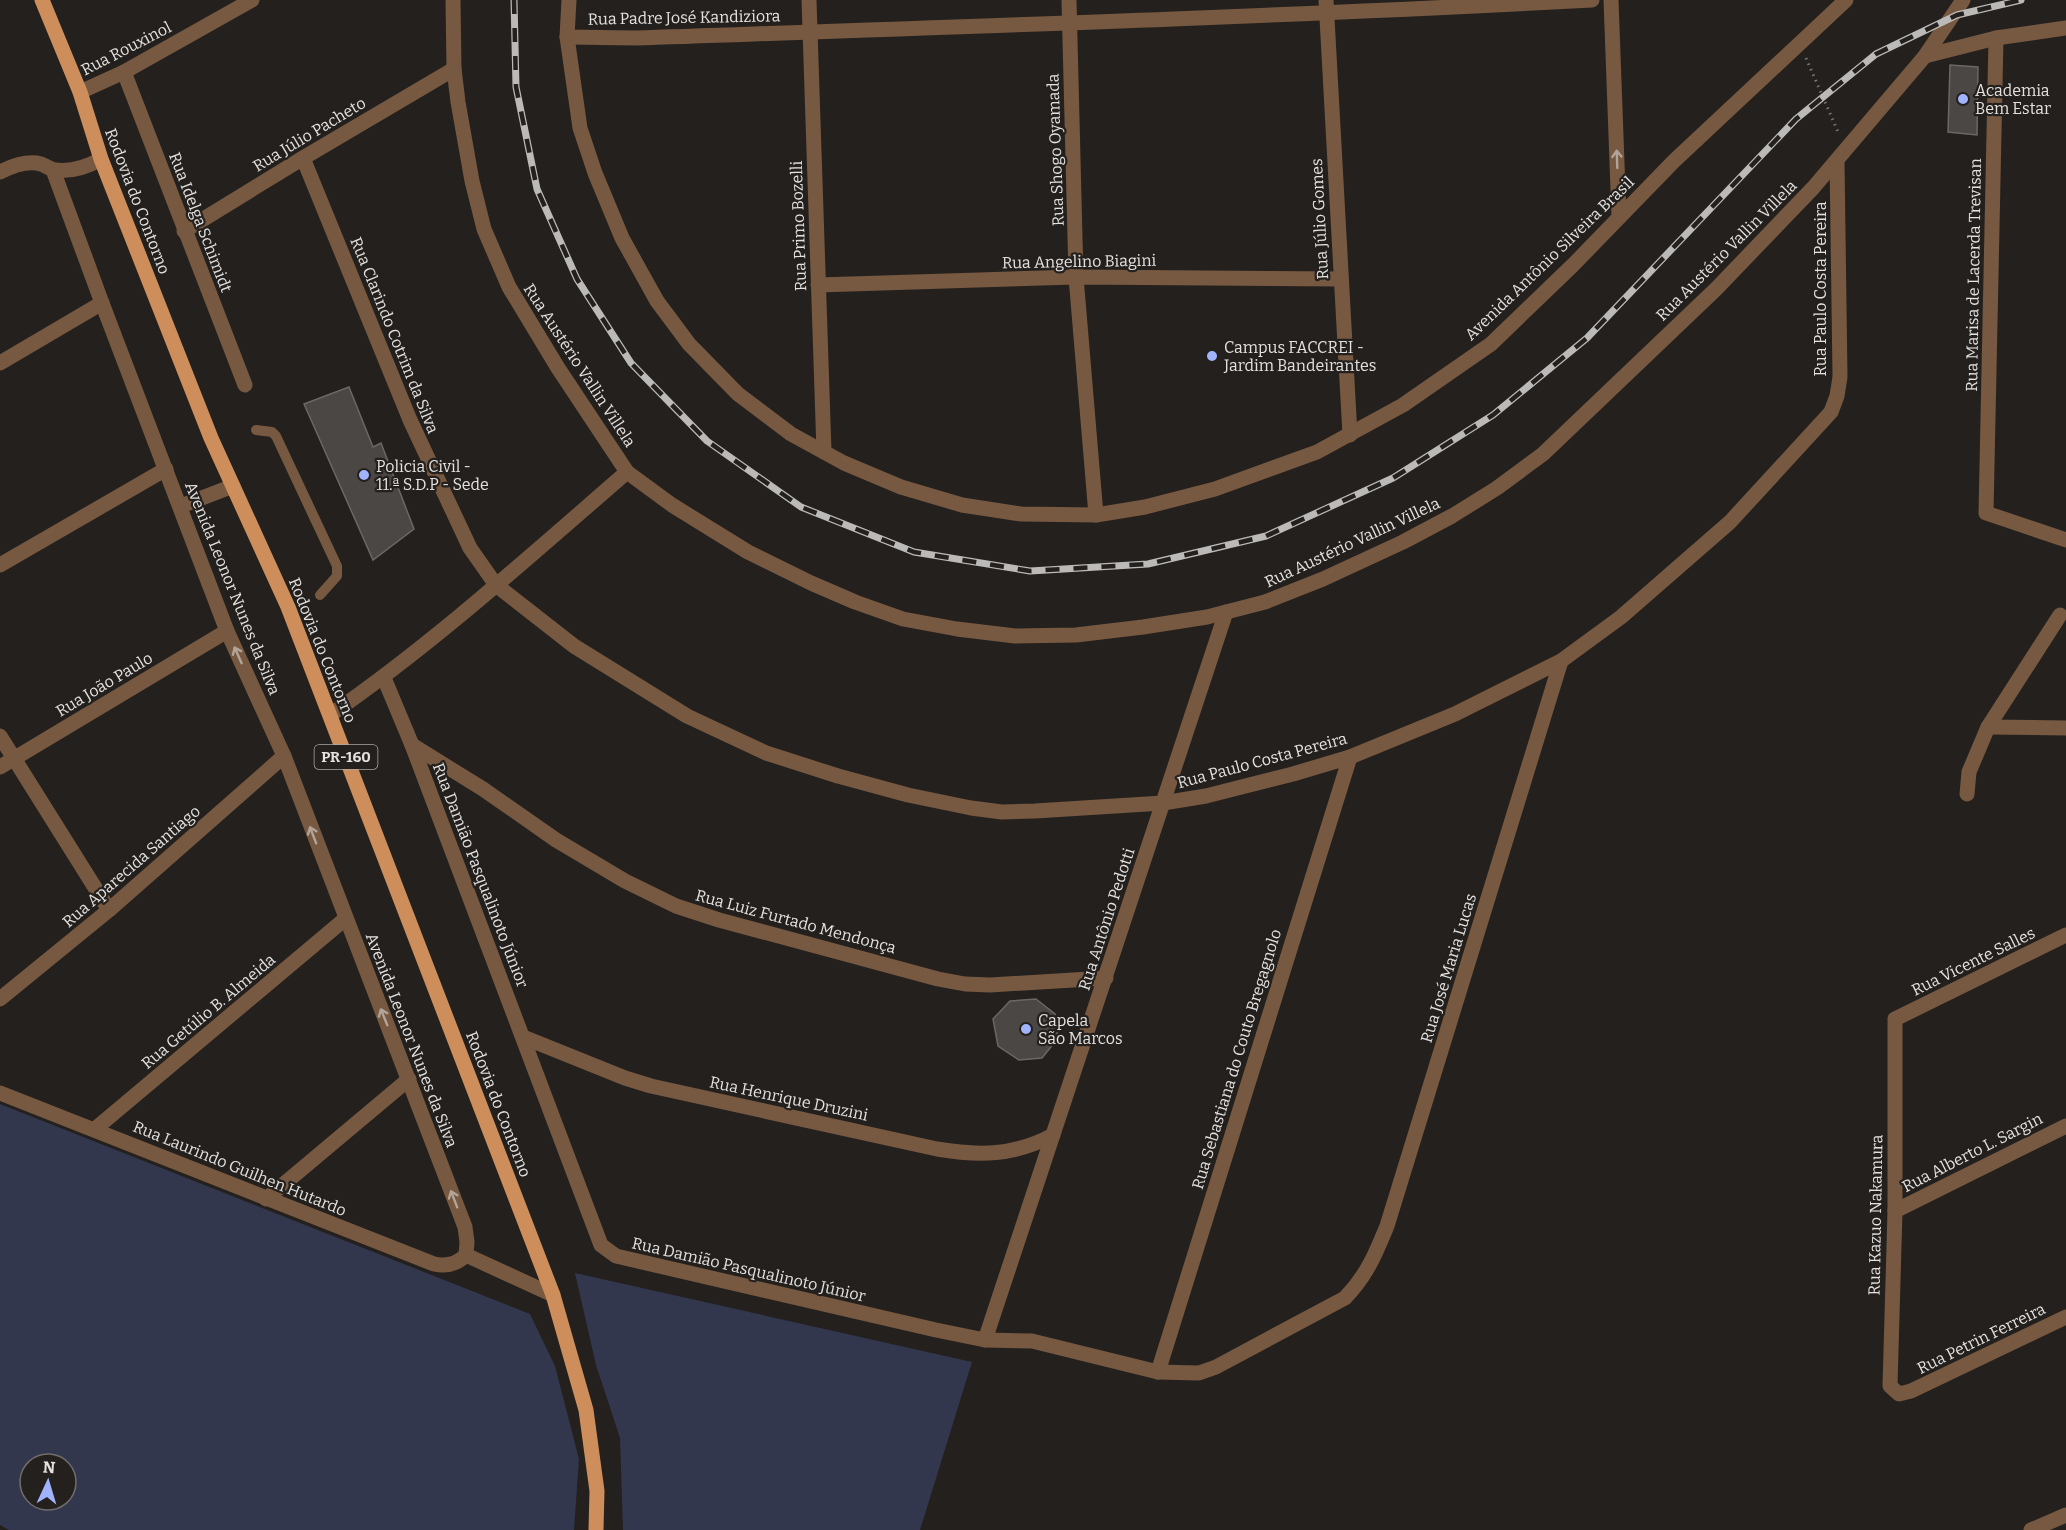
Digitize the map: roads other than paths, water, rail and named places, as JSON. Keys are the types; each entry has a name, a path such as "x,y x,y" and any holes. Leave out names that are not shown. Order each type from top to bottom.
{"main road":[{"name":"Rodovia do Contorno","path":"42,0 80,92 101,159 211,438 288,607 553,1296 586,1410 597,1491 596,1530"}],"street":[{"name":"Rua Rouxinol","path":"80,92 124,72 252,0"},
{"name":"Rua Austério Vallin Villela","path":"453,0 454,69 472,181 488,239 508,286 564,378 627,472 672,505 748,552 855,602 903,619 1015,636 1076,635 1143,627 1207,617 1265,602 1323,579 1403,542 1452,516 1497,488 1543,454 1716,289 1813,188 1924,56 1963,0"},
{"name":"Avenida Antônio Silveira Brasil","path":"569,0 567,37 580,128 595,173 622,238 657,301 689,344 738,394 791,434 844,463 901,487 962,505 1022,514 1096,515 1145,507 1215,489 1317,452 1403,405 1491,344 1674,161 1846,0"},
{"name":"Rua Primo Bozelli","path":"809,0 824,452"},
{"name":"Rua Shogo Oyamada","path":"1069,0 1076,277 1096,515"},
{"name":"Rua Padre José Kandiziora","path":"567,37 635,38 1070,24 1326,7 1592,0"},
{"path":"1611,0 1619,217"},
{"name":"Rua Júlio Gomes","path":"1326,7 1350,435"},
{"path":"1924,56 1996,38 2066,28"},
{"name":"Rua Marisa de Lacerda Trevisan","path":"1996,38 1986,513 2066,540"},
{"name":"Rua Júlio Pacheto","path":"184,231 454,69"},
{"name":"Rua Idelga Schimidt","path":"124,72 245,385"},
{"name":"Rua Paulo Costa Pereira","path":"496,585 574,646 677,711 766,753 838,776 971,808 1002,812 1035,812 1163,803 1216,793 1350,757 1455,714 1562,661 1621,617 1730,522 1831,412 1837,396 1840,377 1841,155"},
{"name":"Rua Clarindo Cotrim da Silva","path":"303,158 414,430 470,548 496,585"},
{"path":"0,172 26,163 39,164 53,170 87,167 101,159"},
{"name":"Avenida Leonor Nunes da Silva","path":"53,170 227,631 284,756 345,919 409,1079 465,1227 466,1255"},
{"name":"Rua Angelino Biagini","path":"818,285 1076,277 1340,279"},
{"path":"0,363 102,303"},
{"path":"0,566 166,469"},
{"path":"330,715 384,678 627,472"},
{"path":"181,506 233,486"},
{"name":"Rua Antônio Pedotti","path":"985,1340 1226,612"},
{"path":"1967,794 1969,772 1988,727 2060,615"},
{"name":"Rua João Paulo","path":"7,763 227,631"},
{"name":"Rua José Maria Lucas","path":"1360,1282 1387,1226 1562,661"},
{"name":"Rua Damião Pasqualinoto Júnior","path":"384,678 412,745 601,1245 616,1256 985,1340 1032,1341 1158,1372 1199,1373 1216,1367 1328,1309 1344,1298 1360,1282"},
{"path":"1988,727 2066,728"},
{"path":"0,736 7,763 109,910"},
{"name":"Rua Luiz Furtado Mendonça","path":"412,745 483,789 556,840 625,881 676,906 719,920 938,979 965,984 1106,978"},
{"name":"Rua Aparecida Santiago","path":"0,999 109,910 284,756"},
{"name":"Rua Sebastiana do Couto Bregagnolo","path":"1158,1372 1350,757"},
{"name":"Rua Getúlio B. Almeida","path":"95,1130 345,919"},
{"name":"Rua Vicente Salles","path":"1895,1019 2066,935"},
{"name":"Rua Kazuo Nakamura","path":"1895,1019 1890,1386 1899,1394 1911,1391"},
{"name":"Rua Henrique Druzini","path":"523,1036 625,1078 651,1086 937,1149 967,1154 991,1154 1034,1145 1053,1135"},
{"path":"266,1198 409,1079"},
{"name":"Rua Laurindo Guilhen Hutardo","path":"0,1093 434,1264 452,1265 466,1255"},
{"name":"Rua Alberto L. Sargin","path":"1894,1211 2066,1126"},
{"path":"466,1255 553,1296"},
{"name":"Rua Petrin Ferreira","path":"1911,1391 2066,1317"},
{"path":"2031,1530 2066,1515"}],"lane":[{"path":"256,430 272,432 276,436 338,566 337,576 320,595"}],"railway":[{"path":"514,0 516,87 537,189 577,279 631,363 707,441 801,507 914,552 1030,571 1148,564 1266,536 1393,478 1493,415 1587,338 1796,119 1876,54 1957,15 2021,0"}],"place":[{"name":"Academia Bem Estar","path":"1963,99"},
{"name":"Campus FACCREI - Jardim Bandeirantes","path":"1212,356"},
{"name":"Policia Civil - 11.ª S.D.P - Sede","path":"364,475"},
{"name":"Capela São Marcos","path":"1026,1029"}]}
